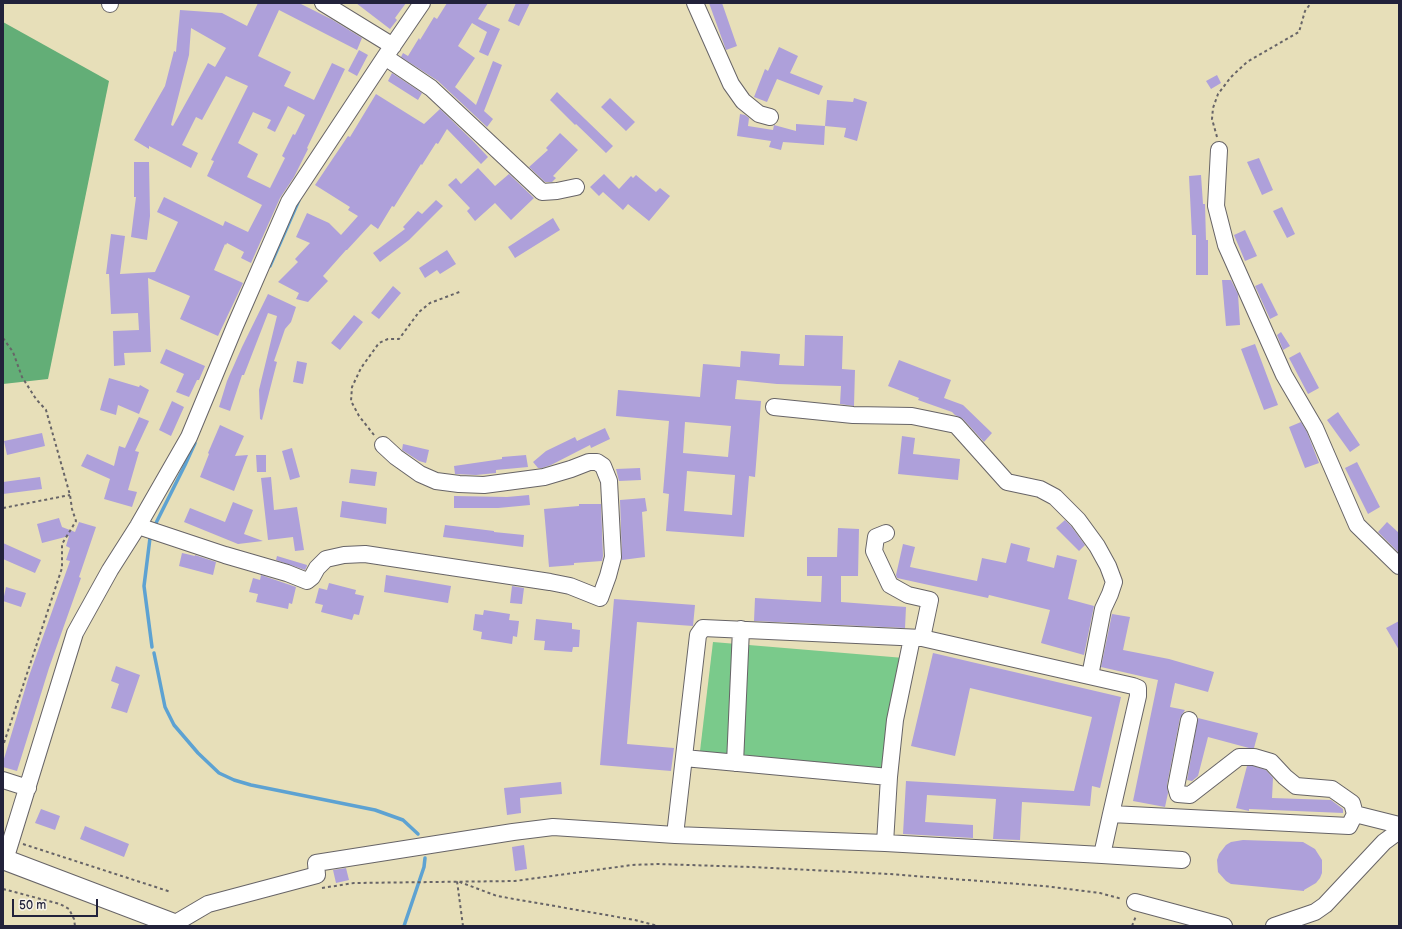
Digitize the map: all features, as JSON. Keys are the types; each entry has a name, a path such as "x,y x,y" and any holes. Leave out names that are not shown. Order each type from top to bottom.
{"main road":[{"path":"4,859 172,925"}],"street":[{"path":"323,3 389,51 431,88 542,192 576,187"},
{"path":"4,859 28,788 75,633 110,570 138,526 189,437 289,202 422,3"},
{"path":"695,3 731,84 743,101 759,114 770,117"},
{"path":"1219,150 1216,206 1226,245 1284,375 1314,428 1357,525 1399,566"},
{"path":"774,407 853,415 912,416 956,425 1007,482 1040,489 1055,496 1078,520 1097,546 1108,566 1114,582 1110,594 1102,609 1090,676"},
{"path":"138,526 307,581 326,559 344,555 365,554 550,582 570,586 600,598 613,557 609,480 603,466 597,462 589,462 571,469 544,476 484,485 459,484 436,481 420,474 396,457 383,445"},
{"path":"885,843 889,777 895,720 917,638 930,600 908,595 890,585 874,551 876,537 886,533"},
{"path":"676,835 698,636 703,628 741,629 917,638 1138,688 1138,696 1102,855"},
{"path":"735,763 741,629"},
{"path":"1111,814 1350,826 1355,814 1352,803 1332,789 1296,786 1271,762 1254,757 1239,758 1190,795 1178,794 1176,787 1189,720"},
{"path":"684,758 889,777"},
{"path":"3,780 28,788"},
{"path":"1355,814 1399,825"},
{"path":"172,925 208,904 317,875 316,863 553,827 676,835 885,843 1182,860"},
{"path":"1274,926 1315,912 1325,905 1384,842 1399,832"},
{"path":"1135,902 1224,926"}],"path":[{"path":"1219,150 1212,119 1218,94 1231,77 1247,62 1299,32 1304,11 1310,3"},
{"path":"383,445 359,416 350,401 352,387 361,368 379,343 388,339 399,339 419,312 430,302 462,291"},
{"path":"3,338 13,352 22,377 36,399 46,410 76,521 62,544 62,568 3,746"},
{"path":"3,508 70,495"},
{"path":"11,840 171,892"},
{"path":"322,888 354,883 516,881 632,865 657,864 889,874 1028,885 1100,892 1135,902"},
{"path":"457,881 463,926"},
{"path":"457,881 497,896 635,920 658,926"},
{"path":"3,889 60,904 69,909 74,918 75,926"}],"green space":[{"path":"3,22 109,81 48,379 3,384"},
{"path":"713,642 904,658 880,772 700,751"}],"building":[{"path":"258,3 299,3 331,19 362,38 357,50 279,10 258,56 291,72 284,86 314,100 332,63 345,69 307,148 308,149 294,177 280,198 251,263 241,258 244,252 227,243 226,245 225,244 214,270 243,283 218,336 180,319 190,296 148,278 151,352 124,353 125,365 114,366 113,331 139,330 138,313 111,314 109,274 106,274 111,234 125,236 120,274 155,272 178,222 157,212 164,197 223,226 225,221 248,232 262,205 207,176 214,161 211,160 248,86 226,76 202,120 196,117 182,145 198,153 191,168 149,146 149,149 134,140 165,86 174,51 176,52 180,10 222,13 247,26","holes":["191,28 226,48 215,67 208,63 173,126 171,125 189,55","288,106 305,115 282,156 285,158 270,188 247,177 258,154 238,143 253,112 271,120 267,128 275,132"]},
{"path":"356,3 406,3 395,18 397,20 390,29"},
{"path":"447,3 488,3 478,19 500,29 488,56 479,52 487,32 472,23 458,46 475,58 455,87 476,105 493,61 502,65 484,111 493,119 487,127 438,81 401,57 403,53 408,56 434,17 437,19"},
{"path":"516,3 530,3 519,26 508,21"},
{"path":"709,3 722,3 737,46 726,50"},
{"path":"779,47 798,56 790,73 823,86 819,95 777,79 767,102 754,97 765,69 768,71"},
{"path":"359,50 368,55 357,76 348,71"},
{"path":"392,73 422,93 418,100 388,81"},
{"path":"1217,75 1221,83 1211,89 1206,81"},
{"path":"557,92 613,146 606,153 550,100"},
{"path":"376,94 424,124 440,109 488,157 481,164 447,129 438,144 436,143 422,165 421,164 394,207 392,206 378,229 371,224 346,250 323,276 328,281 308,302 296,299 299,293 278,282 298,262 295,259 310,243 296,237 307,213 329,223 341,235 358,216 348,210 350,207 315,185 348,136 350,137"},
{"path":"610,98 635,122 626,131 601,107"},
{"path":"854,98 867,102 857,141 844,137 846,128 825,126 827,100 853,102"},
{"path":"740,114 749,118 748,126 773,130 774,125 796,131 796,124 825,126 824,145 783,142 781,150 769,147 771,141 737,136"},
{"path":"560,133 578,150 553,176 556,178 552,182 545,182 529,167 548,150 546,148"},
{"path":"1259,158 1273,190 1262,195 1247,162"},
{"path":"134,162 149,162 150,216 147,240 131,237 136,197 134,197"},
{"path":"478,168 495,186 509,174 534,198 511,220 495,203 475,221 467,211 470,208 448,185 456,178 461,184"},
{"path":"604,174 619,189 631,176 633,178 636,175 656,192 660,188 670,196 649,221 628,204 623,210 603,192 599,196 590,187"},
{"path":"1201,175 1203,204 1205,204 1206,240 1208,240 1208,275 1196,275 1196,235 1192,235 1189,176"},
{"path":"436,200 443,206 409,240 380,262 373,253 405,229 403,227 418,211 422,214"},
{"path":"1282,207 1295,234 1287,238 1273,211"},
{"path":"553,218 560,230 515,258 508,247"},
{"path":"1245,230 1257,256 1245,261 1234,235"},
{"path":"447,250 456,264 440,274 437,270 425,278 419,268"},
{"path":"1222,280 1231,280 1238,294 1240,325 1226,326"},
{"path":"1262,283 1278,315 1270,319 1255,286"},
{"path":"393,286 401,293 379,319 371,313"},
{"path":"268,294 296,307 291,322 285,329 274,361 277,362 262,420 260,419 259,390 277,316 268,313 244,375 242,375 230,411 219,407 227,381"},
{"path":"354,315 363,322 340,350 331,343"},
{"path":"1281,332 1290,346 1283,350 1277,335"},
{"path":"805,335 843,336 842,369 855,370 854,406 840,404 841,386 777,384 737,380 735,399 761,401 755,477 749,476 744,537 666,531 669,494 663,493 669,421 616,416 618,390 700,397 703,364 740,367 741,351 780,354 779,365 804,366","holes":["685,422 731,426 728,457 683,453","687,471 735,475 732,515 684,511"]},
{"path":"1255,344 1278,405 1264,410 1241,349"},
{"path":"166,349 205,366 189,397 176,392 184,374 160,363"},
{"path":"1300,352 1319,388 1308,394 1289,358"},
{"path":"899,360 951,380 944,398 963,405 992,433 984,442 963,419 952,412 918,400 919,398 888,386"},
{"path":"297,361 307,363 303,384 293,382"},
{"path":"109,378 139,387 140,385 149,390 139,414 118,405 116,415 100,410"},
{"path":"172,401 184,407 171,436 159,430"},
{"path":"1338,412 1360,445 1350,452 1327,420"},
{"path":"139,417 149,421 135,451 139,452 128,490 137,492 132,507 104,499 110,479 81,466 87,454 114,466 119,446 125,448"},
{"path":"1301,422 1307,432 1319,463 1305,468 1289,427"},
{"path":"220,425 244,436 235,456 248,455 234,491 200,477"},
{"path":"605,428 610,439 591,448 590,445 542,468 538,468 533,462 546,451 575,437 577,441"},
{"path":"42,433 45,446 7,455 4,441"},
{"path":"902,436 915,438 913,454 960,459 958,480 898,474"},
{"path":"403,444 429,450 426,463 419,461 402,450"},
{"path":"292,448 300,477 290,480 282,451"},
{"path":"256,455 266,455 266,472 257,472"},
{"path":"526,455 528,467 496,470 496,473 476,475 455,474 454,466 502,459 502,457"},
{"path":"1357,462 1380,507 1368,514 1345,468"},
{"path":"640,468 641,480 619,481 616,469"},
{"path":"351,469 377,472 375,486 349,483"},
{"path":"40,477 42,489 3,494 3,482"},
{"path":"271,477 274,510 297,507 304,550 295,551 293,537 268,540 261,478"},
{"path":"529,495 530,505 498,508 454,508 454,496 507,497"},
{"path":"645,498 647,511 642,512 645,557 622,560 620,500"},
{"path":"342,501 387,508 386,524 340,517"},
{"path":"233,502 253,510 244,534 263,541 238,544 184,522 190,508 225,522"},
{"path":"579,504 601,504 602,561 549,567 544,509 579,506"},
{"path":"59,518 62,527 75,532 79,522 96,527 79,577 81,578 49,668 17,771 3,767 3,762 29,676 70,561 66,560 70,548 66,546 69,536 42,543 37,524"},
{"path":"1065,520 1085,545 1079,551 1056,528"},
{"path":"1387,522 1399,533 1399,553 1378,532"},
{"path":"445,525 524,535 523,547 443,537"},
{"path":"838,528 859,529 858,576 841,576 841,602 906,607 905,628 754,621 755,598 821,602 822,576 807,576 807,557 837,557"},
{"path":"3,543 41,560 35,573 3,559"},
{"path":"1011,543 1030,548 1027,561 1054,568 1057,555 1077,560 1068,599 1094,606 1084,655 1041,643 1050,610 989,595 988,598 897,578 896,575 903,544 915,547 910,567 977,581 982,558 1006,563"},
{"path":"182,553 195,555 216,562 213,575 179,566"},
{"path":"277,556 307,566 305,570 276,560"},
{"path":"261,575 296,587 292,604 289,603 288,609 256,602 258,594 249,592 253,578 260,580"},
{"path":"386,575 451,586 448,603 384,592"},
{"path":"329,583 356,590 355,594 364,596 359,615 354,614 352,620 321,612 323,605 315,603 319,588 327,590"},
{"path":"512,586 524,588 522,604 510,603"},
{"path":"6,587 26,593 21,607 3,601"},
{"path":"614,599 695,605 693,626 637,622 627,744 674,748 671,771 600,765"},
{"path":"484,610 510,614 509,620 519,621 517,637 513,636 512,644 481,639 482,632 473,630 475,614 483,615"},
{"path":"1112,614 1130,617 1123,650 1169,659 1214,672 1208,692 1175,683 1170,707 1185,710 1180,718 1167,785 1168,793 1165,807 1133,801 1158,680 1101,667"},
{"path":"536,619 572,623 572,629 580,630 579,647 573,647 572,652 544,650 545,641 534,640"},
{"path":"1399,621 1399,650 1386,628"},
{"path":"933,653 1121,697 1100,788 1092,786 1090,806 1022,802 1020,840 993,839 996,799 927,795 925,822 973,825 973,838 903,834 906,781 1074,791 1092,717 970,688 955,756 911,746"},
{"path":"116,666 140,675 127,713 111,708 119,684 111,681"},
{"path":"1198,718 1258,733 1254,748 1208,737 1198,776 1192,781 1187,780"},
{"path":"1247,766 1253,766 1266,770 1273,778 1272,798 1331,800 1343,809 1343,813 1249,809 1249,811 1236,808"},
{"path":"561,782 562,794 520,798 521,813 507,815 504,788"},
{"path":"41,809 60,816 55,830 35,823"},
{"path":"85,826 129,844 124,857 80,839"},
{"path":"1243,840 1303,842 1315,849 1322,860 1322,873 1320,878 1316,883 1304,891 1231,884 1218,872 1217,860 1219,854 1226,845 1231,842"},
{"path":"524,845 527,869 515,871 512,847"},
{"path":"346,868 349,880 336,883 333,870"}],"waterway":[{"path":"270,266 299,200"},
{"path":"156,523 195,443"},
{"path":"150,538 144,586 152,647"},
{"path":"154,653 165,707 174,725 198,753 219,773 234,780 251,785 375,810 403,820 418,834"},
{"path":"404,926 424,867 425,858"}]}
